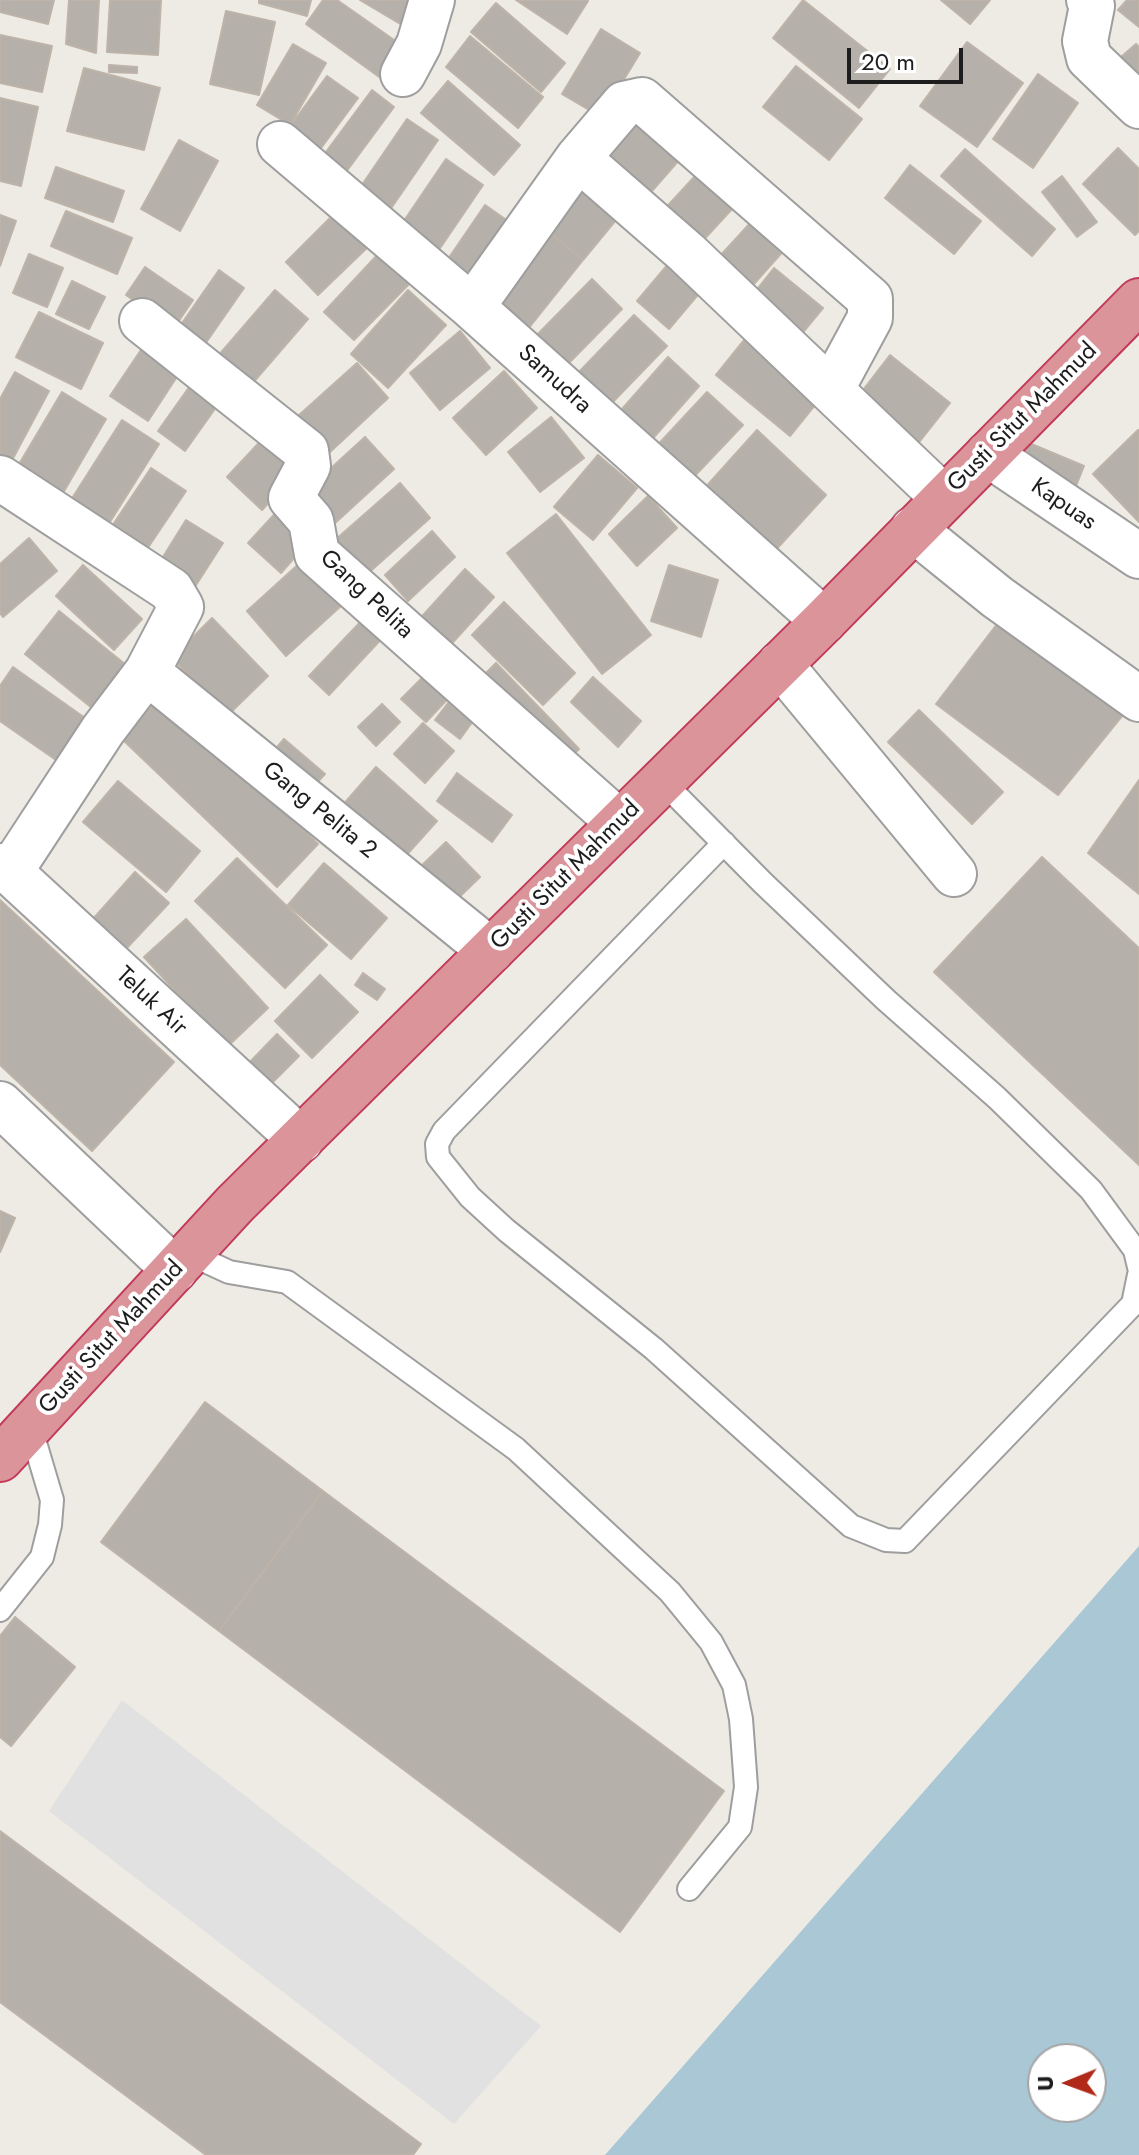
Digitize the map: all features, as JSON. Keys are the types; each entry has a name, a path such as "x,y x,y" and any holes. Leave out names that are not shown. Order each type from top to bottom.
{"highway":[{"name":"Gusti Situt Mahmud","path":"0,1459 301,1140 824,621 1139,301"}],"street":[{"path":"403,74 419,44 432,0"},
{"path":"1089,0 1092,6 1085,41 1089,58 1139,106"},
{"path":"472,307 578,158 624,104 642,100 865,294 872,304 870,318 831,390"},
{"name":"Samudra","path":"280,144 472,307 824,621"},
{"path":"578,158 687,253 944,498"},
{"name":"Gang Pelita","path":"142,321 306,451 308,466 291,498 311,521 317,554 620,823"},
{"name":"Kapuas","path":"988,454 1139,556"},
{"path":"0,478 171,590 181,607 147,672 5,869"},
{"path":"913,529 997,597 1139,699"},
{"path":"780,664 954,874"},
{"name":"Gang Pelita 2","path":"147,672 491,951"},
{"name":"Teluk Air","path":"5,869 301,1140"},
{"path":"0,1104 183,1262"}],"lane":[{"path":"662,781 886,1000 997,1098 1091,1190 1135,1250 1139,1267"},
{"path":"724,843 444,1131 437,1144 438,1157 470,1197 506,1230 654,1349 851,1526 886,1540 905,1541 1133,1304 1139,1275"},
{"path":"183,1262 287,1282 516,1449 670,1592 711,1642 734,1685 741,1719 746,1787 740,1827 689,1889"},
{"path":"0,1610 42,1557 50,1525 52,1500 30,1426"}],"shaded area":[{"path":"122,1700 541,2026 454,2124 49,1811"}],"water":[{"path":"1139,1546 1139,2155 605,2155"}],"building":[{"path":"0,0 54,0 48,24 0,12"},
{"path":"69,0 99,0 96,53 66,44"},
{"path":"110,0 161,0 158,55 107,52"},
{"path":"259,0 311,0 307,16 259,3"},
{"path":"323,0 337,0 404,47 382,79 306,24"},
{"path":"360,0 417,0 402,25"},
{"path":"516,0 586,0 588,1 567,34"},
{"path":"803,0 890,69 859,108 773,38"},
{"path":"941,0 990,0 970,24"},
{"path":"1127,0 1139,0 1139,27 1118,10"},
{"path":"496,3 565,63 541,92 471,32"},
{"path":"226,11 275,22 259,95 210,84"},
{"path":"601,29 640,53 601,117 562,94"},
{"path":"0,35 52,46 42,92 0,83"},
{"path":"470,36 543,97 518,128 446,67"},
{"path":"967,42 1023,83 977,147 920,106"},
{"path":"293,44 326,63 290,125 257,105"},
{"path":"1136,44 1139,47 1139,79 1121,57"},
{"path":"109,65 137,67 137,73 109,72"},
{"path":"796,66 862,119 829,160 763,107"},
{"path":"84,68 160,88 144,150 67,131"},
{"path":"1038,74 1078,103 1033,168 993,139"},
{"path":"327,76 358,98 310,163 280,140"},
{"path":"448,81 520,145 494,175 421,113"},
{"path":"372,90 394,107 346,172 323,156"},
{"path":"0,98 38,107 21,186 0,181"},
{"path":"407,119 438,140 383,220 353,198"},
{"path":"635,119 680,159 644,200 600,161"},
{"path":"179,140 218,161 180,231 141,209"},
{"path":"1118,148 1139,169 1139,231 1135,235 1083,184"},
{"path":"965,149 1055,229 1032,256 941,176"},
{"path":"446,159 483,185 432,260 395,234"},
{"path":"910,165 981,221 954,254 885,198"},
{"path":"56,167 124,191 113,222 45,198"},
{"path":"696,175 732,209 697,247 661,213"},
{"path":"1062,176 1097,222 1077,237 1042,192"},
{"path":"586,177 625,209 583,260 544,228"},
{"path":"485,205 518,228 477,287 444,265"},
{"path":"339,209 371,244 318,295 286,262"},
{"path":"66,211 132,238 117,274 51,246"},
{"path":"0,215 16,221 0,266"},
{"path":"754,219 786,248 753,285 720,256"},
{"path":"544,228 583,260 524,334 485,302"},
{"path":"381,251 413,280 354,340 324,312"},
{"path":"29,254 63,268 47,307 13,293"},
{"path":"675,256 707,284 669,329 637,301"},
{"path":"145,267 193,300 174,328 126,295"},
{"path":"774,268 823,308 795,342 747,302"},
{"path":"219,270 244,288 205,344 180,326"},
{"path":"592,279 622,309 564,368 534,338"},
{"path":"72,281 105,297 89,329 56,314"},
{"path":"275,290 308,319 251,385 218,356"},
{"path":"408,290 446,325 388,388 351,354"},
{"path":"39,312 103,343 81,389 16,357"},
{"path":"634,315 667,346 608,407 576,375"},
{"path":"460,331 490,368 440,410 410,373"},
{"path":"749,334 823,395 790,436 716,375"},
{"path":"145,344 182,369 148,421 110,396"},
{"path":"890,355 950,403 913,450 853,403"},
{"path":"668,357 699,386 647,445 615,417"},
{"path":"357,363 388,398 330,452 298,416"},
{"path":"504,371 537,408 486,455 453,418"},
{"path":"15,372 49,391 11,462 0,456 0,399"},
{"path":"197,376 224,396 185,451 158,431"},
{"path":"62,392 106,419 60,498 15,471"},
{"path":"707,392 743,425 688,483 653,450"},
{"path":"551,417 584,458 540,492 508,452"},
{"path":"122,420 159,444 108,525 71,500"},
{"path":"757,430 826,495 772,554 703,490"},
{"path":"270,431 304,463 262,510 227,477"},
{"path":"1139,432 1139,522 1093,474"},
{"path":"365,437 394,469 334,524 305,492"},
{"path":"1029,443 1084,466 1076,486 1021,463"},
{"path":"598,455 637,488 593,540 554,507"},
{"path":"151,468 186,491 141,558 106,535"},
{"path":"400,483 430,518 365,576 334,541"},
{"path":"648,496 677,528 637,566 609,534"},
{"path":"283,505 315,534 281,573 248,543"},
{"path":"556,514 651,635 602,674 507,553"},
{"path":"186,520 223,543 189,596 153,573"},
{"path":"432,531 455,557 408,601 385,575"},
{"path":"29,538 57,571 3,617 0,613 0,564"},
{"path":"302,561 342,605 286,656 247,611"},
{"path":"83,565 142,619 114,650 56,596"},
{"path":"669,565 718,580 701,637 651,621"},
{"path":"465,569 494,597 445,651 416,623"},
{"path":"504,602 575,673 543,705 472,635"},
{"path":"59,611 131,669 97,712 25,654"},
{"path":"1007,611 1122,716 1058,795 936,704"},
{"path":"367,615 386,634 329,695 309,676"},
{"path":"212,618 268,676 228,715 172,658"},
{"path":"496,663 579,749 561,767 478,681"},
{"path":"13,667 85,718 56,760 0,721 0,686"},
{"path":"433,667 457,689 426,722 401,699"},
{"path":"593,677 641,721 618,747 571,702"},
{"path":"162,696 318,844 277,887 122,739"},
{"path":"448,703 473,721 460,739 435,720"},
{"path":"382,704 400,722 376,746 358,727"},
{"path":"919,710 1003,792 972,824 888,742"},
{"path":"423,723 454,751 425,783 394,754"},
{"path":"284,739 325,774 311,789 272,753"},
{"path":"376,767 437,821 402,860 342,806"},
{"path":"457,773 512,815 492,842 437,801"},
{"path":"1139,780 1139,894 1088,853"},
{"path":"118,781 200,851 166,892 83,822"},
{"path":"446,842 480,877 449,907 415,872"},
{"path":"1042,857 1139,948 1139,1165 934,972"},
{"path":"237,858 327,945 285,988 195,901"},
{"path":"324,863 387,918 351,959 288,905"},
{"path":"135,872 169,903 125,950 93,919"},
{"path":"0,900 174,1062 92,1151 0,1065"},
{"path":"186,919 268,1008 227,1047 144,957"},
{"path":"363,973 385,989 377,1000 355,985"},
{"path":"320,975 358,1012 312,1058 275,1021"},
{"path":"277,1034 299,1056 270,1085 248,1064"},
{"path":"0,1211 15,1218 0,1252"},
{"path":"205,1402 323,1491 219,1631 101,1542"},
{"path":"323,1491 724,1791 620,1932 219,1631"},
{"path":"15,1617 75,1667 11,1746 0,1737 0,1636"},
{"path":"0,1831 421,2144 413,2155 206,2155 0,2002"}]}
